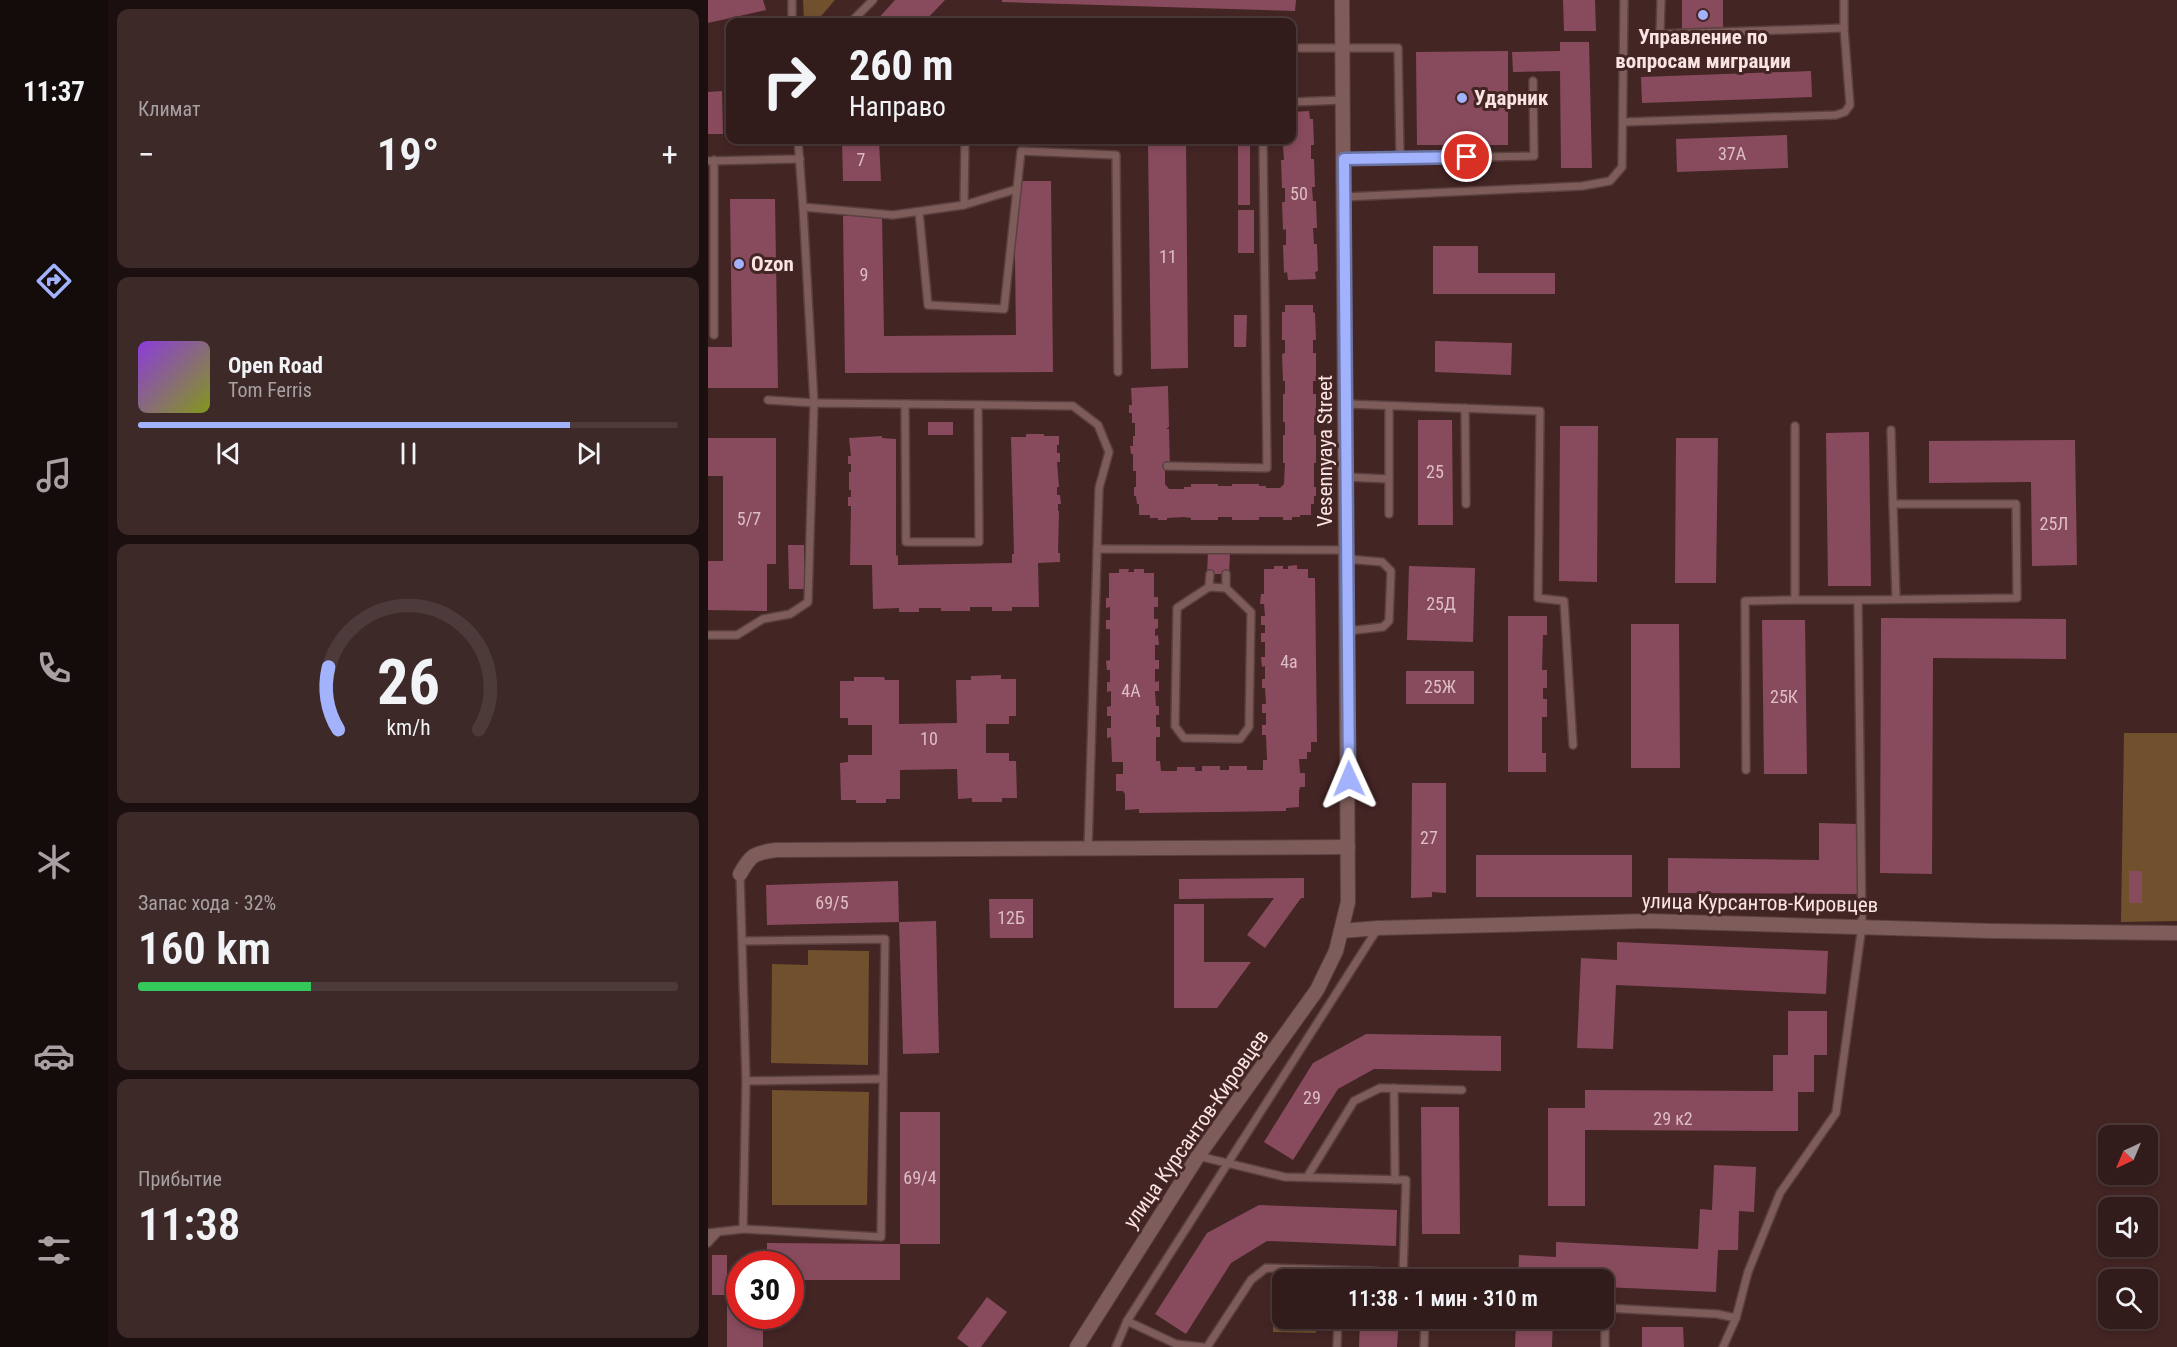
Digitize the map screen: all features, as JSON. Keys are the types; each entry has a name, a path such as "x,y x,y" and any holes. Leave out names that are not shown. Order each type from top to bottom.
{"street":[{"name":"Vesennyaya Street","path":"1342,0 1348,902"},
{"path":"740,874 750,858 758,852 776,850 1348,848"},
{"name":"улица Курсантов-Кировцев","path":"1077,1347 1198,1156 1317,990 1336,951 1348,902"},
{"name":"улица Курсантов-Кировцев","path":"1341,930 1648,921 1992,931 2177,933"}],"lane":[{"path":"792,0 792,18"},
{"path":"855,18 873,0"},
{"path":"1344,197 1582,186 1610,181 1622,167 1624,0"},
{"path":"1661,0 1660,34 1844,28"},
{"path":"1624,122 1836,115 1845,112 1850,105 1844,0"},
{"path":"1296,48 1398,48 1400,157"},
{"path":"1344,159 1534,156 1533,81"},
{"path":"1296,102 1343,100"},
{"path":"708,635 737,635 762,619 790,614 808,602 814,403 798,144"},
{"path":"964,205 965,144"},
{"path":"1167,466 1267,468 1263,144"},
{"path":"919,212 928,305 1004,309 1021,151 1116,154 1118,372"},
{"path":"714,335 711,160 800,159"},
{"path":"803,207 893,215 964,205 1017,189"},
{"path":"768,400 814,403 1073,406 1098,425 1109,452 1100,488 1088,849"},
{"path":"905,404 906,542 979,542 978,405"},
{"path":"1346,404 1540,411 1538,598 1564,601 1573,745"},
{"path":"1389,406 1389,514"},
{"path":"1465,408 1466,504"},
{"path":"1795,426 1795,600"},
{"path":"1891,430 1896,598"},
{"path":"1346,477 1389,479"},
{"path":"1746,770 1745,601 2017,598 2016,504 1893,504"},
{"path":"1097,549 1347,554 1382,562 1391,571 1389,621 1383,627 1347,631"},
{"path":"1209,587 1210,574"},
{"path":"1226,574 1226,588"},
{"path":"1209,587 1226,588 1251,612 1249,726 1240,739 1184,738 1175,726 1177,608 1209,587"},
{"path":"1722,1347 1736,1318 1748,1272 1780,1193 1836,1113 1862,926 1858,600"},
{"path":"740,874 746,1081 743,1229"},
{"path":"1116,1347 1127,1321 1378,928"},
{"path":"708,1233 743,1229 881,1237 885,939 743,941"},
{"path":"746,1081 882,1079"},
{"path":"1307,1177 1354,1101 1380,1088 1462,1090"},
{"path":"1394,1088 1395,1180"},
{"path":"1198,1156 1286,1176 1406,1180 1403,1269"},
{"path":"708,1243 718,1232"},
{"path":"1207,1347 1251,1280 1266,1268 1291,1269"},
{"path":"1605,1347 1605,1308 1717,1314 1736,1318"},
{"path":"1127,1321 1176,1344 1202,1347"},
{"path":"1337,1347 1338,1329"},
{"path":"1424,1347 1425,1329"}],"shaded area":[{"path":"803,0 835,0 819,18 804,18"},
{"path":"2124,733 2177,733 2177,921 2121,922"},
{"path":"808,950 869,951 868,1065 771,1063 772,964 808,965"},
{"path":"772,1090 869,1092 867,1205 772,1205"},
{"path":"1273,1329 1316,1329 1316,1333 1273,1332"}],"building":[{"path":"708,0 763,0 766,10 708,23"},
{"path":"895,0 945,0 928,18 879,18"},
{"path":"1002,0 1296,0 1295,11 1002,2"},
{"path":"1563,0 1595,0 1596,31 1564,31"},
{"name":"Управление по вопросам миграции","path":"1682,0 1723,0 1723,30 1682,31"},
{"path":"1560,42 1589,42 1592,168 1561,168 1560,71 1513,72 1512,52 1560,51"},
{"name":"Ударник","path":"1508,51 1508,145 1417,145 1416,52"},
{"path":"1811,71 1812,97 1642,103 1641,77"},
{"path":"722,91 723,134 708,134 708,92"},
{"path":"1309,111 1310,119 1313,119 1314,145 1311,145 1311,159 1314,159 1313,201 1316,201 1317,228 1313,228 1314,244 1317,244 1316,279 1288,280 1287,272 1284,273 1283,245 1286,245 1286,229 1283,230 1282,202 1285,202 1285,188 1282,188 1281,160 1284,160 1283,146 1281,144 1296,144 1296,112"},
{"path":"1787,135 1788,168 1677,172 1676,139"},
{"path":"842,144 879,144 881,181 843,181"},
{"path":"1046,144 1186,144 1188,368 1151,369 1148,145 1046,146"},
{"path":"1238,144 1250,144 1250,205 1238,205"},
{"path":"1014,181 1051,181 1053,372 845,373 843,216 882,215 884,336 1016,335"},
{"path":"730,199 775,199 778,388 708,388 708,347 732,347"},
{"path":"1238,210 1254,210 1254,253 1238,253"},
{"path":"1433,246 1478,246 1478,273 1555,273 1555,294 1433,294"},
{"path":"1285,305 1313,305 1315,313 1316,340 1313,340 1313,353 1316,353 1316,381 1313,381 1313,394 1316,394 1314,487 1316,487 1316,496 1314,496 1314,504 1311,504 1311,515 1292,517 1292,520 1283,520 1283,517 1232,520 1232,517 1218,517 1218,520 1191,520 1191,518 1184,517 1158,520 1158,518 1150,518 1150,515 1139,515 1139,504 1134,496 1136,471 1133,471 1133,454 1131,454 1130,446 1133,446 1133,436 1135,436 1135,423 1132,423 1132,413 1129,413 1129,405 1132,405 1131,388 1168,386 1169,427 1166,429 1169,429 1170,470 1165,470 1165,484 1169,489 1184,489 1184,487 1191,487 1191,484 1232,486 1232,484 1259,484 1266,488 1280,488 1284,484 1283,394 1285,394 1285,381 1283,381 1282,354 1285,353 1285,340 1282,340 1282,312 1285,312"},
{"path":"1234,315 1247,315 1246,347 1234,347"},
{"path":"1435,341 1512,343 1511,375 1435,372"},
{"path":"1418,420 1452,420 1453,525 1418,525"},
{"path":"928,422 953,422 953,435 928,435"},
{"path":"1560,426 1598,426 1597,582 1559,581"},
{"path":"1869,432 1871,586 1828,586 1826,433"},
{"path":"1026,434 1059,436 1057,453 1060,453 1060,462 1057,462 1059,487 1057,487 1057,495 1060,495 1061,504 1058,504 1060,562 1038,563 1039,607 1012,607 1012,611 992,611 992,607 970,607 970,611 919,608 919,612 899,612 899,608 873,609 872,565 850,565 851,506 848,506 848,497 851,497 849,472 851,472 851,464 848,464 848,456 851,456 849,438 882,436 882,438 896,439 896,556 898,555 898,565 1012,563 1012,554 1014,554 1011,437 1026,437"},
{"path":"708,438 776,438 776,564 767,564 767,611 708,610 708,561 723,561 723,476 708,476"},
{"path":"1676,438 1718,438 1716,583 1675,583"},
{"path":"2075,440 2077,565 2032,566 2031,482 1929,483 1929,441"},
{"path":"788,545 804,545 804,589 789,589"},
{"path":"1208,552 1230,552 1229,574 1207,574"},
{"path":"1297,565 1297,569 1308,569 1308,578 1315,578 1317,742 1311,742 1311,752 1307,752 1307,759 1299,759 1300,773 1305,773 1305,787 1300,787 1299,807 1286,808 1286,811 1139,813 1139,809 1125,810 1125,794 1123,791 1116,791 1116,774 1123,774 1123,762 1112,762 1111,737 1107,738 1107,728 1111,728 1111,716 1107,716 1107,707 1111,706 1111,691 1107,692 1110,670 1107,670 1106,661 1110,660 1110,629 1106,629 1106,620 1110,620 1110,607 1106,608 1106,598 1109,598 1109,573 1119,573 1119,569 1129,569 1128,572 1134,572 1134,569 1144,569 1144,573 1154,573 1154,597 1158,597 1158,607 1154,607 1154,619 1158,619 1155,636 1158,635 1159,645 1155,645 1155,660 1159,660 1159,669 1155,669 1155,682 1159,681 1159,691 1155,691 1156,706 1159,706 1156,727 1160,727 1160,737 1156,737 1156,761 1160,761 1161,771 1177,771 1177,767 1195,767 1195,771 1202,771 1202,766 1220,766 1220,770 1229,770 1229,766 1247,766 1247,770 1263,770 1263,760 1267,760 1266,735 1262,735 1262,725 1266,725 1266,713 1262,713 1262,704 1266,704 1265,688 1262,688 1265,666 1262,667 1261,657 1265,657 1265,642 1261,642 1261,633 1265,633 1265,625 1261,625 1261,616 1265,616 1264,604 1260,604 1261,594 1264,594 1264,569 1283,566 1283,569 1288,569 1288,566"},
{"path":"1409,566 1475,568 1473,642 1407,640"},
{"path":"1508,616 1547,616 1547,635 1543,635 1542,670 1547,670 1547,688 1543,688 1543,699 1547,699 1547,717 1542,717 1542,753 1546,753 1546,772 1508,772"},
{"path":"1881,618 2066,619 2066,659 1933,658 1932,874 1880,873"},
{"path":"1762,620 1805,620 1807,774 1764,774"},
{"path":"1631,624 1679,624 1680,768 1631,768"},
{"path":"1406,671 1474,671 1474,704 1406,704"},
{"path":"1001,675 1001,679 1016,679 1016,716 1009,716 1009,724 986,724 986,753 1009,753 1009,761 1016,761 1017,798 1002,798 1002,802 972,802 972,798 958,799 957,769 900,770 900,799 886,799 886,803 856,803 856,800 841,800 840,763 848,762 848,755 872,755 872,725 848,725 848,718 840,718 840,681 854,681 854,677 884,677 885,680 899,680 899,724 957,723 956,680 971,680 971,676"},
{"path":"1412,783 1446,783 1446,893 1432,892 1432,897 1411,898"},
{"path":"1819,823 1857,824 1857,894 1668,893 1668,858 1819,860"},
{"path":"1476,855 1632,855 1632,897 1476,897"},
{"path":"2129,871 2142,871 2142,903 2129,903"},
{"path":"1304,878 1304,898 1301,898 1265,948 1247,935 1274,898 1179,899 1179,879"},
{"path":"898,881 899,922 767,925 766,885"},
{"path":"989,899 1033,899 1033,938 990,938"},
{"path":"1174,904 1204,904 1204,962 1251,962 1217,1008 1174,1008"},
{"path":"936,921 939,1053 903,1054 899,922"},
{"path":"1617,942 1828,951 1826,994 1616,985 1613,1049 1577,1048 1581,958 1617,960"},
{"path":"1788,1011 1827,1011 1827,1055 1814,1055 1814,1092 1798,1092 1798,1131 1585,1130 1585,1206 1548,1206 1548,1108 1585,1108 1585,1090 1773,1091 1773,1055 1788,1055"},
{"path":"1366,1034 1501,1036 1501,1071 1374,1069 1338,1089 1293,1160 1264,1142 1313,1063"},
{"path":"1421,1107 1459,1107 1460,1234 1422,1234"},
{"path":"900,1112 940,1112 940,1244 900,1244"},
{"path":"1714,1165 1756,1167 1754,1212 1739,1211 1738,1250 1718,1250 1716,1292 1614,1287 1614,1269 1518,1269 1519,1255 1556,1257 1556,1242 1698,1249 1700,1209 1712,1210"},
{"path":"1259,1205 1397,1210 1396,1246 1267,1241 1231,1263 1186,1334 1155,1314 1207,1233"},
{"path":"767,1243 900,1244 900,1280 804,1280 804,1251 767,1251"},
{"path":"712,1255 726,1255 726,1295 712,1295"},
{"path":"987,1297 1007,1312 981,1347 969,1347 957,1338"},
{"path":"1642,1327 1683,1327 1684,1347 1642,1347"},
{"path":"727,1329 763,1329 763,1347 727,1347"},
{"path":"1360,1329 1398,1329 1397,1347 1359,1347"},
{"path":"1516,1329 1553,1329 1552,1347 1515,1347"}],"place":[{"name":"Управление по вопросам миграции","path":"1703,15"},
{"name":"Ударник","path":"1462,98"},
{"name":"Ozon","path":"739,264"}],"route":[{"path":"1349,779 1344,159 1467,157"}]}
